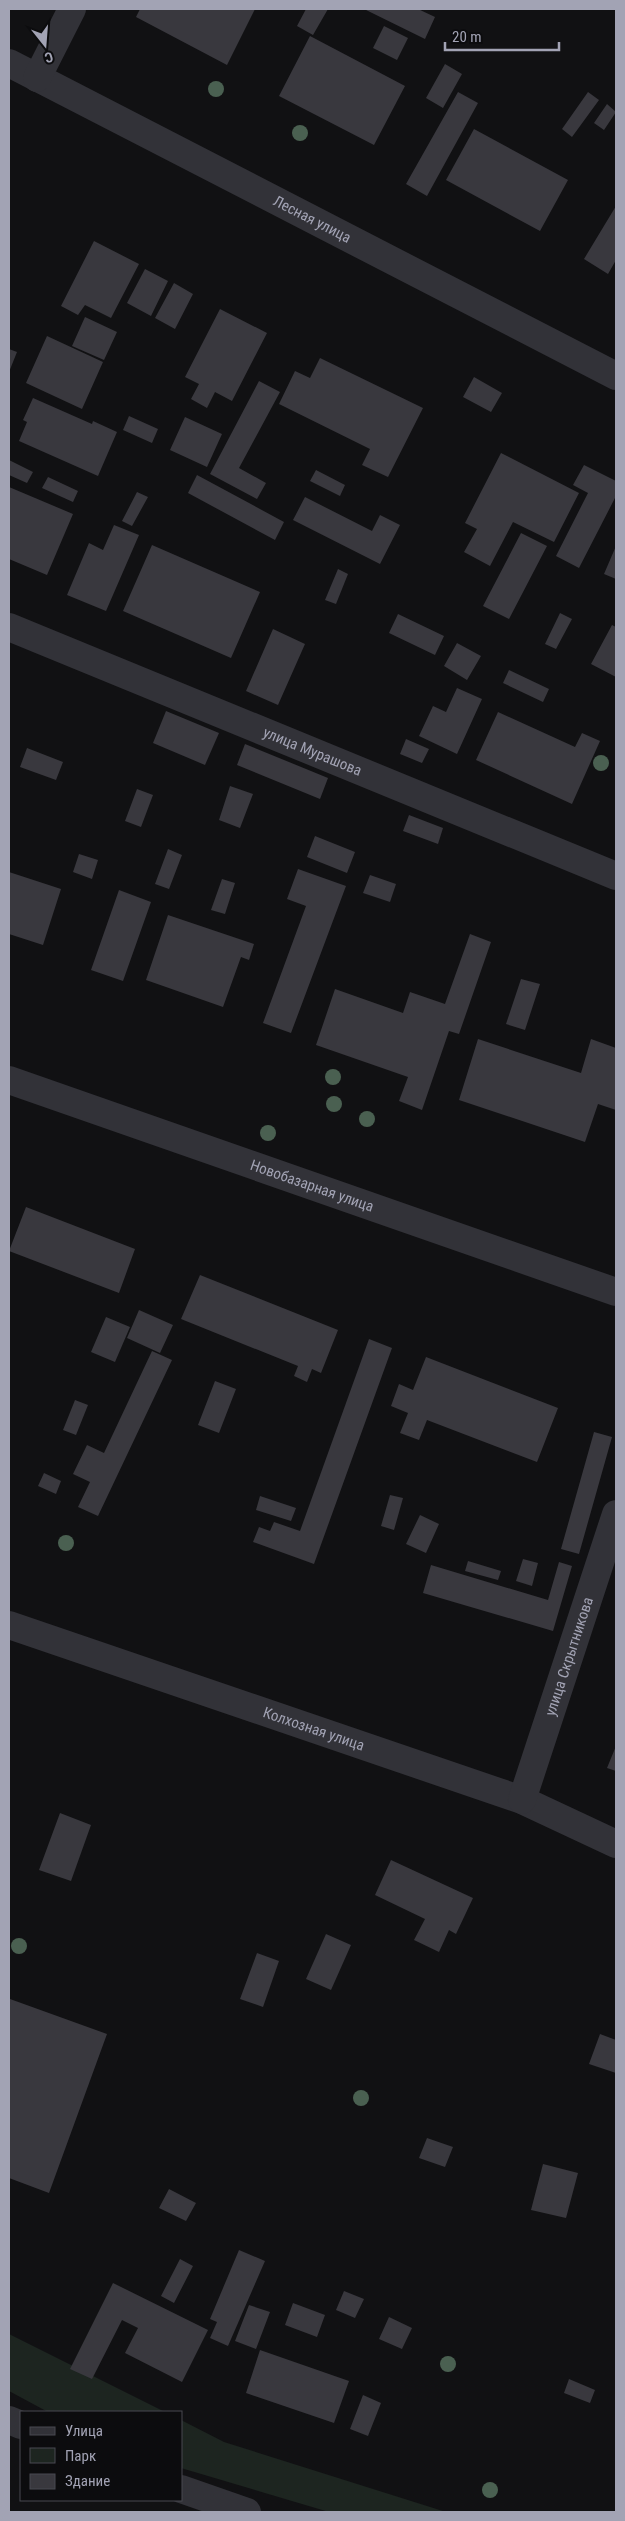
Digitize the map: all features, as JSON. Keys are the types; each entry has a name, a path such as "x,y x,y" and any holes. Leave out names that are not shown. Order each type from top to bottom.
{"street":[{"path":"36,78 72,9"},
{"name":"Лесная улица","path":"9,63 616,376"},
{"name":"улица Мурашова","path":"9,627 616,876"},
{"name":"Новобазарная улица","path":"9,1080 616,1292"},
{"name":"улица Скрытникова","path":"522,1800 616,1514"},
{"name":"Колхозная улица","path":"9,1625 522,1800 616,1844"},
{"path":"182,2489 247,2512"}],"green space":[{"path":"9,2334 163,2411 46,2411 9,2391"},
{"path":"182,2421 224,2442 446,2512 329,2512 182,2468"}],"building":[{"path":"140,9 255,9 227,65 136,17"},
{"path":"306,9 328,9 313,35 297,26"},
{"path":"364,9 418,9 435,17 425,39"},
{"path":"384,26 408,38 397,60 373,48"},
{"path":"310,36 405,86 374,145 279,96"},
{"path":"445,64 462,74 443,108 426,98"},
{"path":"458,92 478,103 427,196 406,184"},
{"path":"588,92 599,100 572,137 562,129"},
{"path":"607,104 616,112 604,130 594,123"},
{"path":"474,129 568,180 540,231 446,180"},
{"path":"616,206 616,260 608,274 584,259"},
{"path":"94,241 139,264 111,318 85,305 78,315 61,306"},
{"path":"145,269 168,281 151,316 127,303"},
{"path":"174,283 193,294 175,329 155,318"},
{"path":"220,309 267,333 232,401 215,392 207,408 191,399 199,384 185,377"},
{"path":"85,317 117,332 104,360 72,346"},
{"path":"47,336 103,362 82,409 26,383"},
{"path":"9,349 17,352 9,372"},
{"path":"320,358 423,408 388,477 362,465 370,449 279,404 295,371 310,378"},
{"path":"474,377 502,393 491,412 463,397"},
{"path":"259,381 280,392 239,468 266,483 257,499 210,474"},
{"path":"33,398 92,424 93,421 117,432 98,476 19,441 27,422 23,420"},
{"path":"129,416 158,429 152,443 123,430"},
{"path":"185,417 222,434 207,467 170,450"},
{"path":"501,453 579,493 554,542 513,522 490,566 464,552 477,529 465,523"},
{"path":"9,460 33,472 27,483 9,475"},
{"path":"584,465 616,481 616,496 579,568 556,556 588,493 573,485"},
{"path":"316,470 345,485 340,496 310,481"},
{"path":"197,475 284,522 275,540 188,493"},
{"path":"48,477 78,491 73,502 42,488"},
{"path":"9,487 73,514 47,575 9,559"},
{"path":"137,492 148,497 132,526 122,521"},
{"path":"305,497 372,531 380,515 400,525 380,564 293,520"},
{"path":"114,525 139,535 106,611 67,595 89,543 103,550"},
{"path":"521,533 547,546 509,619 483,606"},
{"path":"152,545 260,592 231,658 123,611"},
{"path":"616,546 616,579 604,574"},
{"path":"338,569 348,574 336,604 325,600"},
{"path":"560,613 572,619 556,649 545,644"},
{"path":"398,614 444,636 435,655 389,633"},
{"path":"612,625 616,627 616,677 591,664"},
{"path":"273,629 305,644 278,705 246,691"},
{"path":"457,643 481,656 467,680 444,666"},
{"path":"509,670 549,689 543,702 503,683"},
{"path":"457,688 482,699 457,754 419,736 433,706 446,712"},
{"path":"166,711 219,733 205,765 153,743"},
{"path":"498,712 575,747 582,733 600,741 572,804 476,760"},
{"path":"406,739 429,749 422,763 400,754"},
{"path":"245,744 328,778 320,799 237,765"},
{"path":"27,748 63,762 56,780 20,767"},
{"path":"230,786 253,794 240,828 219,820"},
{"path":"137,789 153,795 141,827 125,821"},
{"path":"409,815 443,828 438,844 403,831"},
{"path":"315,836 355,852 347,873 307,857"},
{"path":"168,849 182,855 169,889 155,884"},
{"path":"79,854 98,860 92,879 73,872"},
{"path":"298,869 346,886 291,1033 263,1023 306,906 287,899"},
{"path":"9,872 61,889 43,945 9,934"},
{"path":"370,875 396,884 390,902 363,893"},
{"path":"222,879 235,883 225,914 211,910"},
{"path":"119,890 151,902 123,981 91,970"},
{"path":"168,915 254,944 249,960 241,957 223,1007 146,980"},
{"path":"470,934 491,942 459,1034 449,1031 422,1110 399,1101 408,1077 316,1045 335,989 403,1013 410,992 445,1004"},
{"path":"521,979 540,984 525,1030 506,1024"},
{"path":"478,1039 581,1073 591,1039 616,1048 616,1110 598,1104 585,1142 459,1100"},
{"path":"26,1207 135,1249 119,1293 9,1251"},
{"path":"200,1275 338,1330 321,1373 312,1369 307,1382 294,1376 298,1366 181,1319"},
{"path":"139,1310 173,1325 160,1353 127,1338"},
{"path":"106,1317 130,1327 115,1362 91,1352"},
{"path":"369,1339 392,1348 314,1564 253,1542 259,1527 270,1531 274,1522 300,1531"},
{"path":"152,1351 172,1360 98,1516 78,1507 90,1482 73,1474 87,1445 104,1453"},
{"path":"426,1357 558,1408 537,1462 427,1420 419,1440 400,1433 408,1413 391,1406 399,1384 413,1390"},
{"path":"215,1381 236,1389 219,1433 198,1425"},
{"path":"75,1400 88,1405 76,1435 63,1430"},
{"path":"594,1432 612,1437 579,1554 561,1549"},
{"path":"44,1473 61,1481 56,1494 38,1486"},
{"path":"390,1495 403,1498 394,1530 381,1526"},
{"path":"260,1496 296,1508 291,1521 256,1510"},
{"path":"420,1515 439,1524 426,1553 406,1544"},
{"path":"523,1559 538,1563 532,1586 516,1581"},
{"path":"468,1561 501,1571 498,1580 465,1571"},
{"path":"559,1562 572,1566 553,1631 423,1593 431,1565 548,1600"},
{"path":"616,1746 616,1771 607,1768"},
{"path":"60,1813 91,1825 71,1881 39,1870"},
{"path":"391,1860 473,1898 456,1934 449,1930 439,1952 414,1940 425,1919 375,1895"},
{"path":"326,1934 351,1945 331,1990 306,1979"},
{"path":"257,1953 279,1961 263,2007 240,1999"},
{"path":"10,1999 107,2034 49,2193 9,2178"},
{"path":"600,2034 616,2040 616,2073 589,2064"},
{"path":"427,2138 453,2147 445,2167 419,2158"},
{"path":"543,2164 578,2173 566,2218 531,2210"},
{"path":"169,2189 196,2203 186,2221 159,2208"},
{"path":"239,2250 265,2261 228,2346 210,2338 217,2322 210,2319"},
{"path":"180,2259 193,2266 174,2303 161,2296"},
{"path":"113,2283 208,2330 182,2382 125,2353 138,2328 122,2320 92,2379 70,2369"},
{"path":"344,2291 364,2299 355,2318 336,2310"},
{"path":"293,2303 325,2315 317,2337 285,2325"},
{"path":"249,2305 270,2312 256,2349 235,2341"},
{"path":"389,2317 412,2328 402,2349 379,2339"},
{"path":"260,2350 349,2381 334,2423 246,2393"},
{"path":"569,2379 595,2390 590,2403 564,2393"},
{"path":"363,2395 381,2403 368,2436 350,2429"}]}
